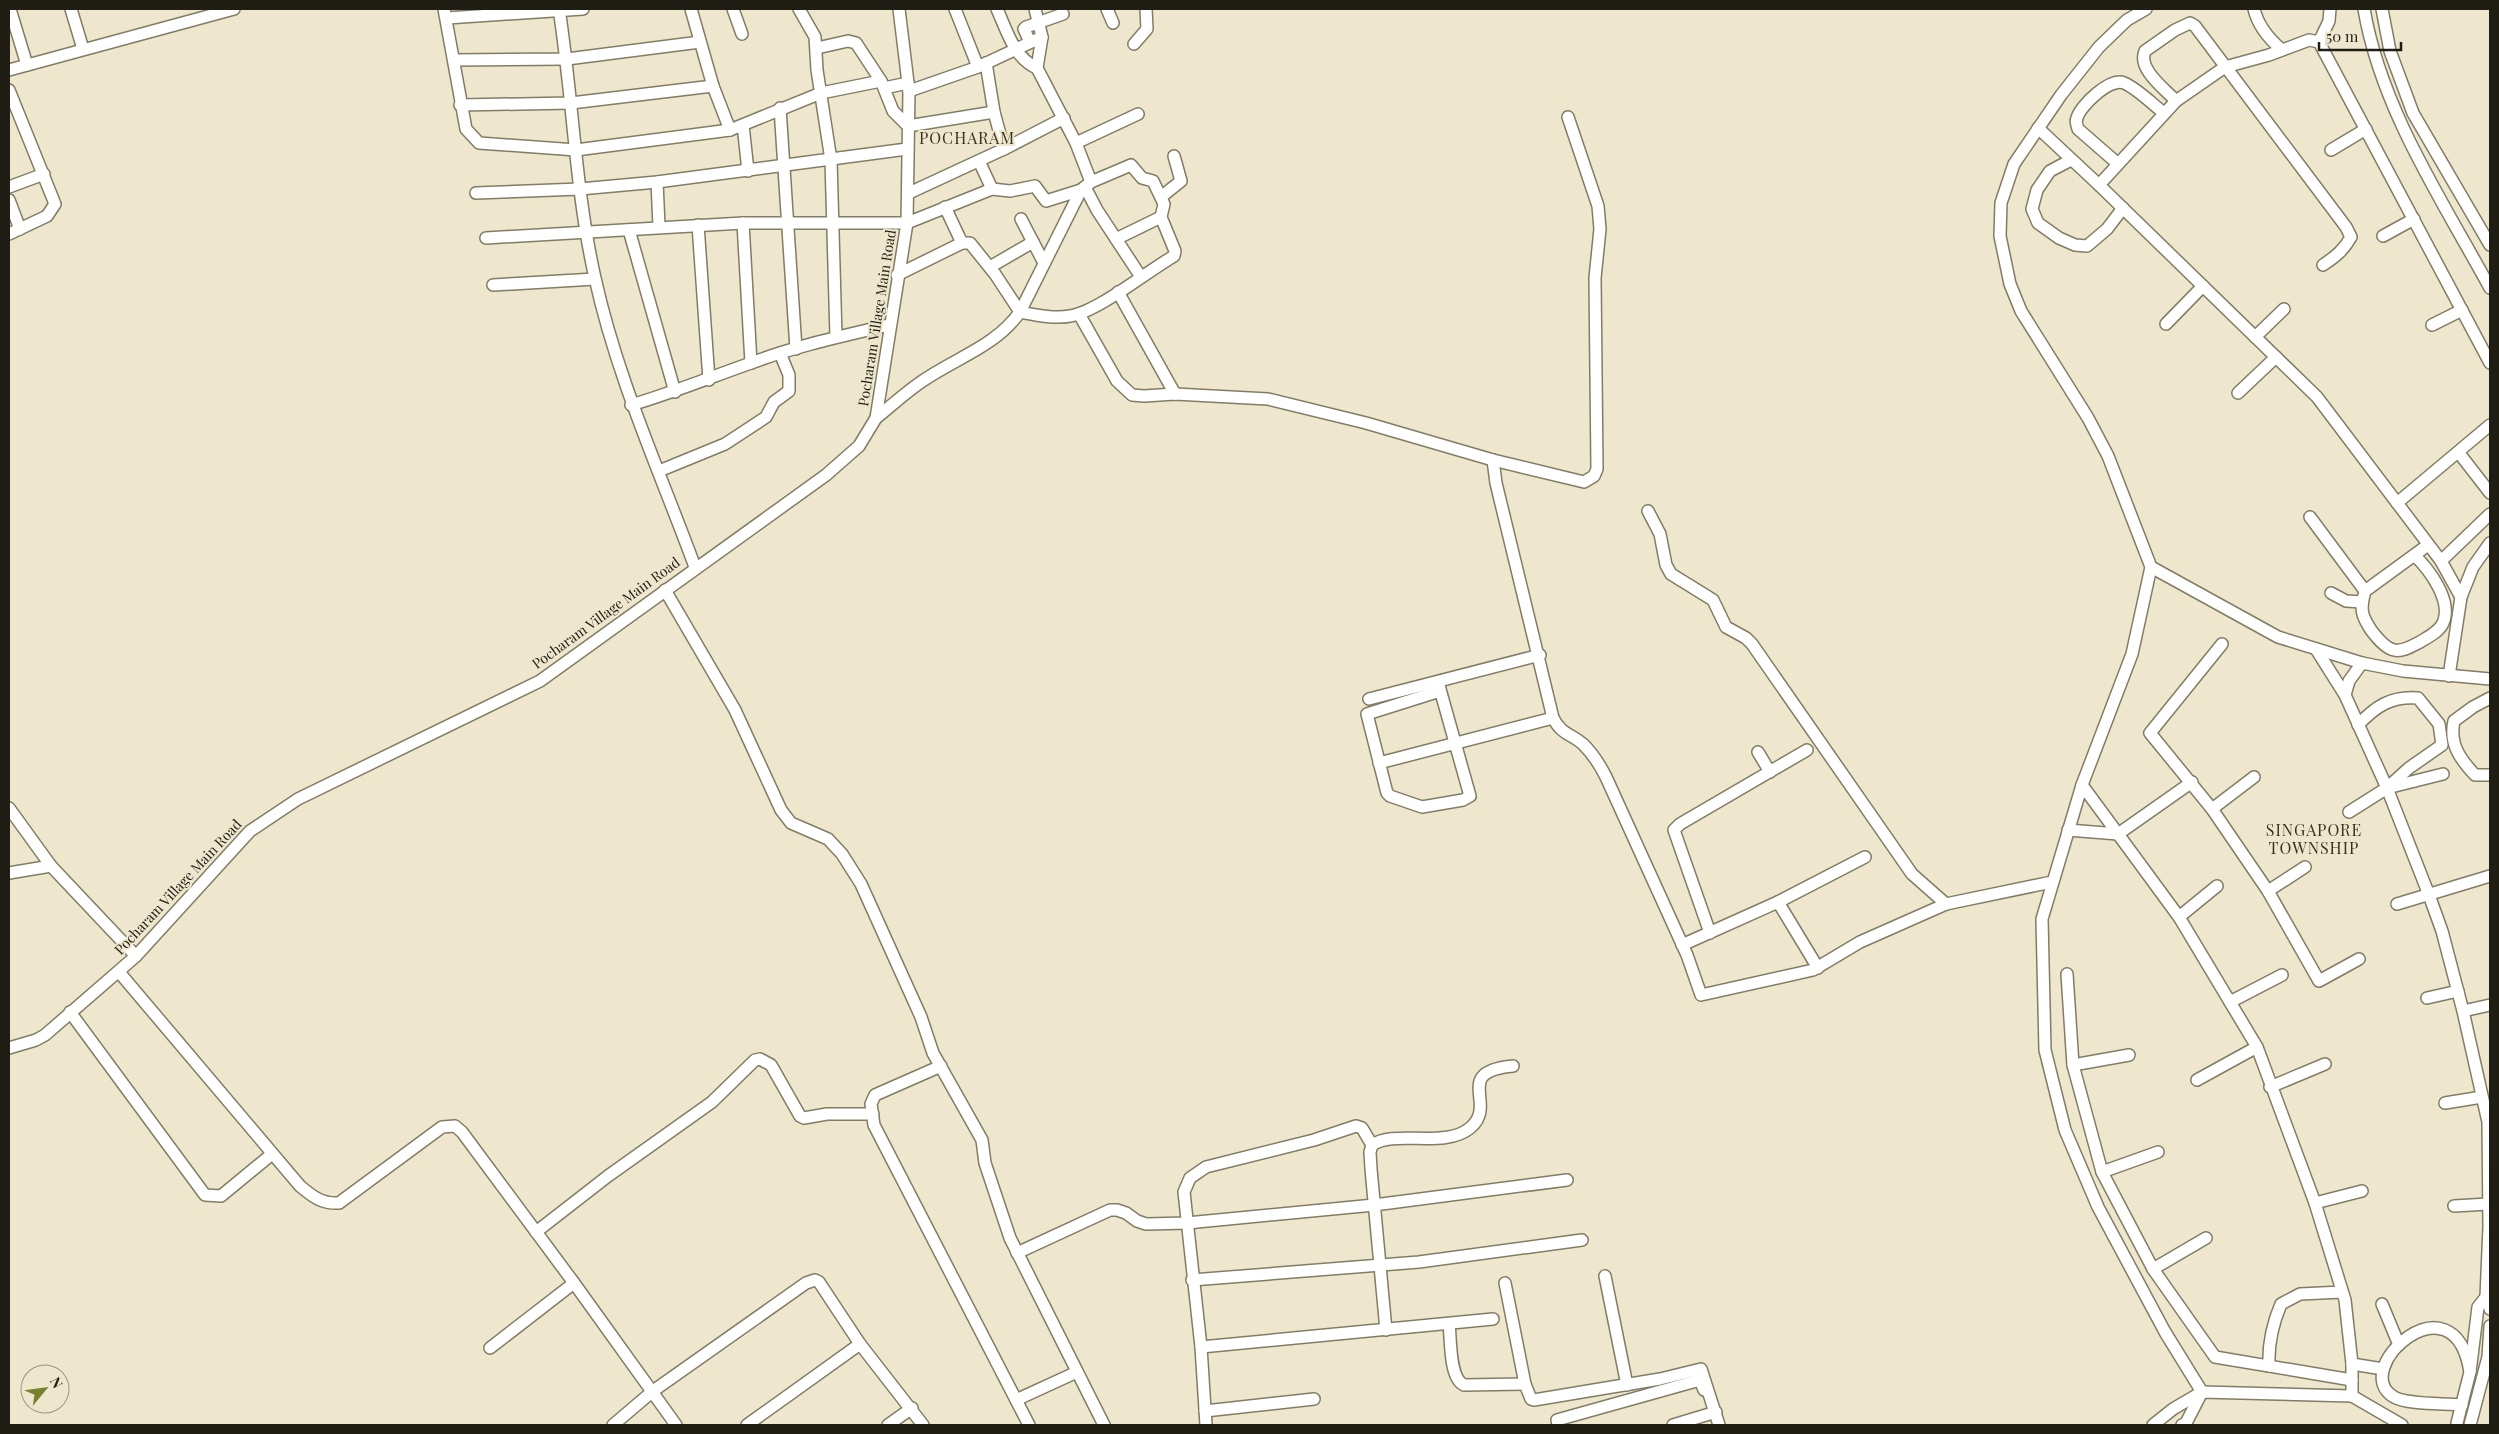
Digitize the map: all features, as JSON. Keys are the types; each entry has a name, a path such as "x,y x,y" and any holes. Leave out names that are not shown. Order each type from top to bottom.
{"street":[{"path":"10,9 27,64"},
{"path":"72,9 84,49"},
{"path":"9,70 212,12 234,9"},
{"path":"583,9 446,14 460,105 466,130 479,143 576,150 730,130 821,92 882,84 909,87 982,65 1014,48 1042,37"},
{"path":"691,9 713,86 730,130"},
{"path":"732,9 742,34"},
{"path":"799,9 812,30 817,48 817,70 831,160 836,337"},
{"name":"Pocharam Village Main Road","path":"9,1048 45,1035 119,972 195,893 230,851 266,819 298,799 540,681 695,567 826,475 859,446 876,418 889,325 907,223 909,193 907,149 909,87 899,9"},
{"path":"955,9 982,65 1004,149"},
{"path":"997,9 1014,48 1026,61 1038,68 1076,143 1085,186 1141,277"},
{"path":"1035,9 1042,37 1038,68"},
{"path":"1108,9 1112,23"},
{"path":"1134,44 1147,29 1146,9"},
{"path":"2146,9 2127,20 2099,46 2038,128 2014,164 2001,203 2000,236 2005,266 2021,311 2088,418 2108,456 2151,567 2132,654 2082,785 2042,919 2045,1050 2065,1130 2098,1207 2165,1332 2202,1392"},
{"path":"2254,9 2256,20 2274,44 2282,50"},
{"path":"2319,42 2329,21 2330,9"},
{"path":"2364,9 2380,74 2403,127 2490,288"},
{"path":"2382,9 2390,51 2413,113 2490,245"},
{"path":"559,10 580,189 595,279 632,405 695,567"},
{"path":"1030,42 1024,29 1063,14"},
{"path":"2176,101 2150,73 2144,64 2143,56 2145,51 2175,30 2190,23 2195,26 2346,227 2351,237 2347,245 2323,265"},
{"path":"2099,185 2117,163 2176,101 2225,67 2309,40 2319,42"},
{"path":"817,48 852,41 860,47 882,84 893,111 908,126 994,112"},
{"path":"454,60 566,59 700,42"},
{"path":"2319,42 2490,363"},
{"path":"2117,163 2078,129 2076,123 2077,116 2100,90 2113,83 2124,83 2164,113"},
{"path":"460,105 571,103 713,86"},
{"path":"9,90 44,174 54,207 47,216 9,234"},
{"path":"780,108 796,349"},
{"path":"1076,143 1138,114"},
{"path":"1079,314 1117,381 1132,395 1175,394 1268,398 1376,426 1493,460 1584,482 1594,476 1597,469 1595,278 1600,229 1598,206 1568,117"},
{"path":"909,193 1004,149 1064,118"},
{"path":"743,125 748,172"},
{"path":"2038,128 2318,397 2440,561 2461,597"},
{"path":"2331,150 2366,129"},
{"path":"476,193 580,189 657,182 748,172 907,149"},
{"path":"1161,197 1181,181 1174,156"},
{"path":"2071,160 2050,171 2037,190 2032,209 2038,223 2059,238 2075,245 2087,246 2107,229 2123,208"},
{"path":"979,161 992,189"},
{"path":"486,238 629,230 659,226 743,223 907,223 992,189 1010,191 1035,186 1046,201 1131,165 1142,178 1153,181 1165,208 1161,217 1116,239"},
{"path":"9,187 44,174"},
{"path":"657,182 659,226"},
{"path":"876,418 920,382 991,342 1011,324 1020,312 1085,186"},
{"path":"9,200 20,229"},
{"path":"945,207 962,243"},
{"path":"897,275 962,243 970,242 990,267 1020,312 1058,317 1079,314 1118,292 1174,256 1174,245 1161,217"},
{"path":"1021,219 1044,263"},
{"path":"2384,236 2414,219"},
{"path":"743,223 751,363"},
{"path":"698,225 709,380"},
{"path":"629,230 675,392"},
{"path":"990,267 1032,242"},
{"path":"493,285 595,279"},
{"path":"2166,324 2203,286"},
{"path":"1118,292 1175,394"},
{"path":"2255,337 2284,309"},
{"path":"2432,326 2462,310"},
{"path":"632,405 709,380 751,363 836,337 889,325"},
{"path":"659,471 706,454 766,417 774,402 789,391 789,375 780,354"},
{"path":"2238,392 2276,357"},
{"path":"2397,503 2459,453 2490,425"},
{"path":"2459,453 2490,494"},
{"path":"1493,460 1496,483 1540,655 1553,718 1566,735 1582,743 1606,777 1682,945 1701,995 1818,968 1860,942 1946,904 2052,882"},
{"path":"1648,511 1660,534 1666,565 1671,574 1713,600 1726,627 1746,638 1752,644 1912,874 1946,904"},
{"path":"2440,561 2490,514"},
{"path":"2310,517 2363,596 2362,617 2379,640 2393,650 2405,649 2432,635 2443,623 2446,607 2440,591 2422,562 2414,555"},
{"path":"2449,676 2461,597 2473,567 2490,542"},
{"path":"2331,593 2346,601 2363,596 2428,545"},
{"path":"2151,567 2278,637 2362,663 2449,676 2490,679"},
{"path":"665,590 701,648 735,710 781,810 791,822 828,839 852,868 921,1017 933,1053 982,1140 985,1163 996,1201 1017,1253 1104,1425"},
{"path":"2222,644 2150,733 2192,782 2268,891 2319,981 2359,959"},
{"path":"2316,649 2344,695 2388,788 2442,930 2464,1011 2489,1122 2489,1227 2486,1297 2490,1309"},
{"path":"1439,686 1470,796 1463,800 1422,807 1390,796 1378,763 1368,712 1439,686 1540,655"},
{"path":"2344,695 2350,681 2362,663"},
{"path":"1369,699 1439,686"},
{"path":"2349,812 2388,788 2409,768 2442,745 2439,724 2418,698 2400,696 2371,712 2358,725"},
{"path":"2490,698 2473,707 2454,721 2451,734 2459,758 2475,775 2490,775"},
{"path":"1378,763 1553,718"},
{"path":"1710,933 1674,830 1680,824 1807,750"},
{"path":"1758,752 1770,772"},
{"path":"2388,788 2443,774"},
{"path":"2212,809 2254,777"},
{"path":"2068,830 2118,834 2192,782"},
{"path":"2082,785 2179,917 2256,1047 2316,1204 2342,1292 2350,1328 2352,1396"},
{"path":"9,808 51,866 136,956"},
{"path":"1682,945 1778,902 1865,857"},
{"path":"9,873 51,866"},
{"path":"2268,891 2304,867"},
{"path":"2397,904 2490,876"},
{"path":"2179,917 2218,886"},
{"path":"1778,902 1818,968"},
{"path":"119,972 272,1154 300,1186 315,1199 328,1204 339,1203 349,1198 442,1127 455,1126 462,1132 574,1283 676,1425"},
{"path":"2067,974 2073,1066 2102,1172 2152,1269 2215,1357 2352,1380"},
{"path":"2230,1002 2282,975"},
{"path":"2427,998 2458,991"},
{"path":"2464,1011 2490,1005"},
{"path":"70,1012 205,1195 222,1196 272,1154"},
{"path":"2197,1080 2256,1047"},
{"path":"2073,1066 2129,1055"},
{"path":"536,1232 608,1176 712,1102 755,1060 760,1059 772,1065 800,1116 804,1118 827,1114 872,1114"},
{"path":"2270,1087 2325,1064"},
{"path":"940,1066 884,1089 875,1095 871,1104 874,1125 1029,1425"},
{"path":"1372,1145 1383,1141 1429,1139 1464,1132 1472,1127 1480,1109 1480,1081 1483,1074 1496,1067 1513,1066"},
{"path":"2445,1103 2482,1097"},
{"path":"1206,1425 1201,1347 1192,1280 1184,1192 1187,1183 1206,1167 1314,1140 1356,1126 1362,1128 1372,1145 1370,1152 1374,1205 1386,1330"},
{"path":"2102,1172 2158,1152"},
{"path":"1017,1253 1110,1210 1126,1213 1137,1221 1146,1224 1187,1223 1374,1205 1567,1180"},
{"path":"2316,1204 2362,1191"},
{"path":"2454,1206 2488,1204"},
{"path":"2152,1269 2206,1238"},
{"path":"1192,1280 1419,1262 1582,1240"},
{"path":"1605,1276 1627,1385"},
{"path":"613,1425 653,1392 811,1281 819,1282 860,1344 912,1408 923,1425"},
{"path":"490,1348 574,1283"},
{"path":"1505,1283 1525,1384 1528,1396 1534,1400 1627,1385 1702,1369 1713,1412"},
{"path":"2269,1366 2268,1344 2272,1324 2281,1304 2300,1294 2342,1292"},
{"path":"2460,1425 2462,1405 2470,1372 2478,1307 2486,1297"},
{"path":"2382,1304 2399,1345"},
{"path":"1201,1347 1493,1320"},
{"path":"1449,1324 1454,1372 1460,1383 1525,1384"},
{"path":"2460,1425 2489,1357 2490,1326"},
{"path":"2462,1405 2403,1400 2393,1397 2384,1388 2383,1369 2388,1355 2399,1345 2419,1331 2435,1328 2450,1332 2462,1344 2470,1372"},
{"path":"747,1425 860,1344"},
{"path":"2352,1364 2383,1369"},
{"path":"1016,1400 1077,1372"},
{"path":"1558,1425 1556,1420 1700,1380 1719,1425"},
{"path":"2182,1425 2186,1423 2202,1392"},
{"path":"2153,1425 2174,1409 2202,1392 2352,1396 2402,1425"},
{"path":"1205,1411 1314,1399"},
{"path":"888,1425 912,1408"},
{"path":"1673,1425 1713,1412"}],"district":[{"name":"POCHARAM","path":"967,138"},
{"name":"SINGAPORE TOWNSHIP","path":"2314,839"}]}
